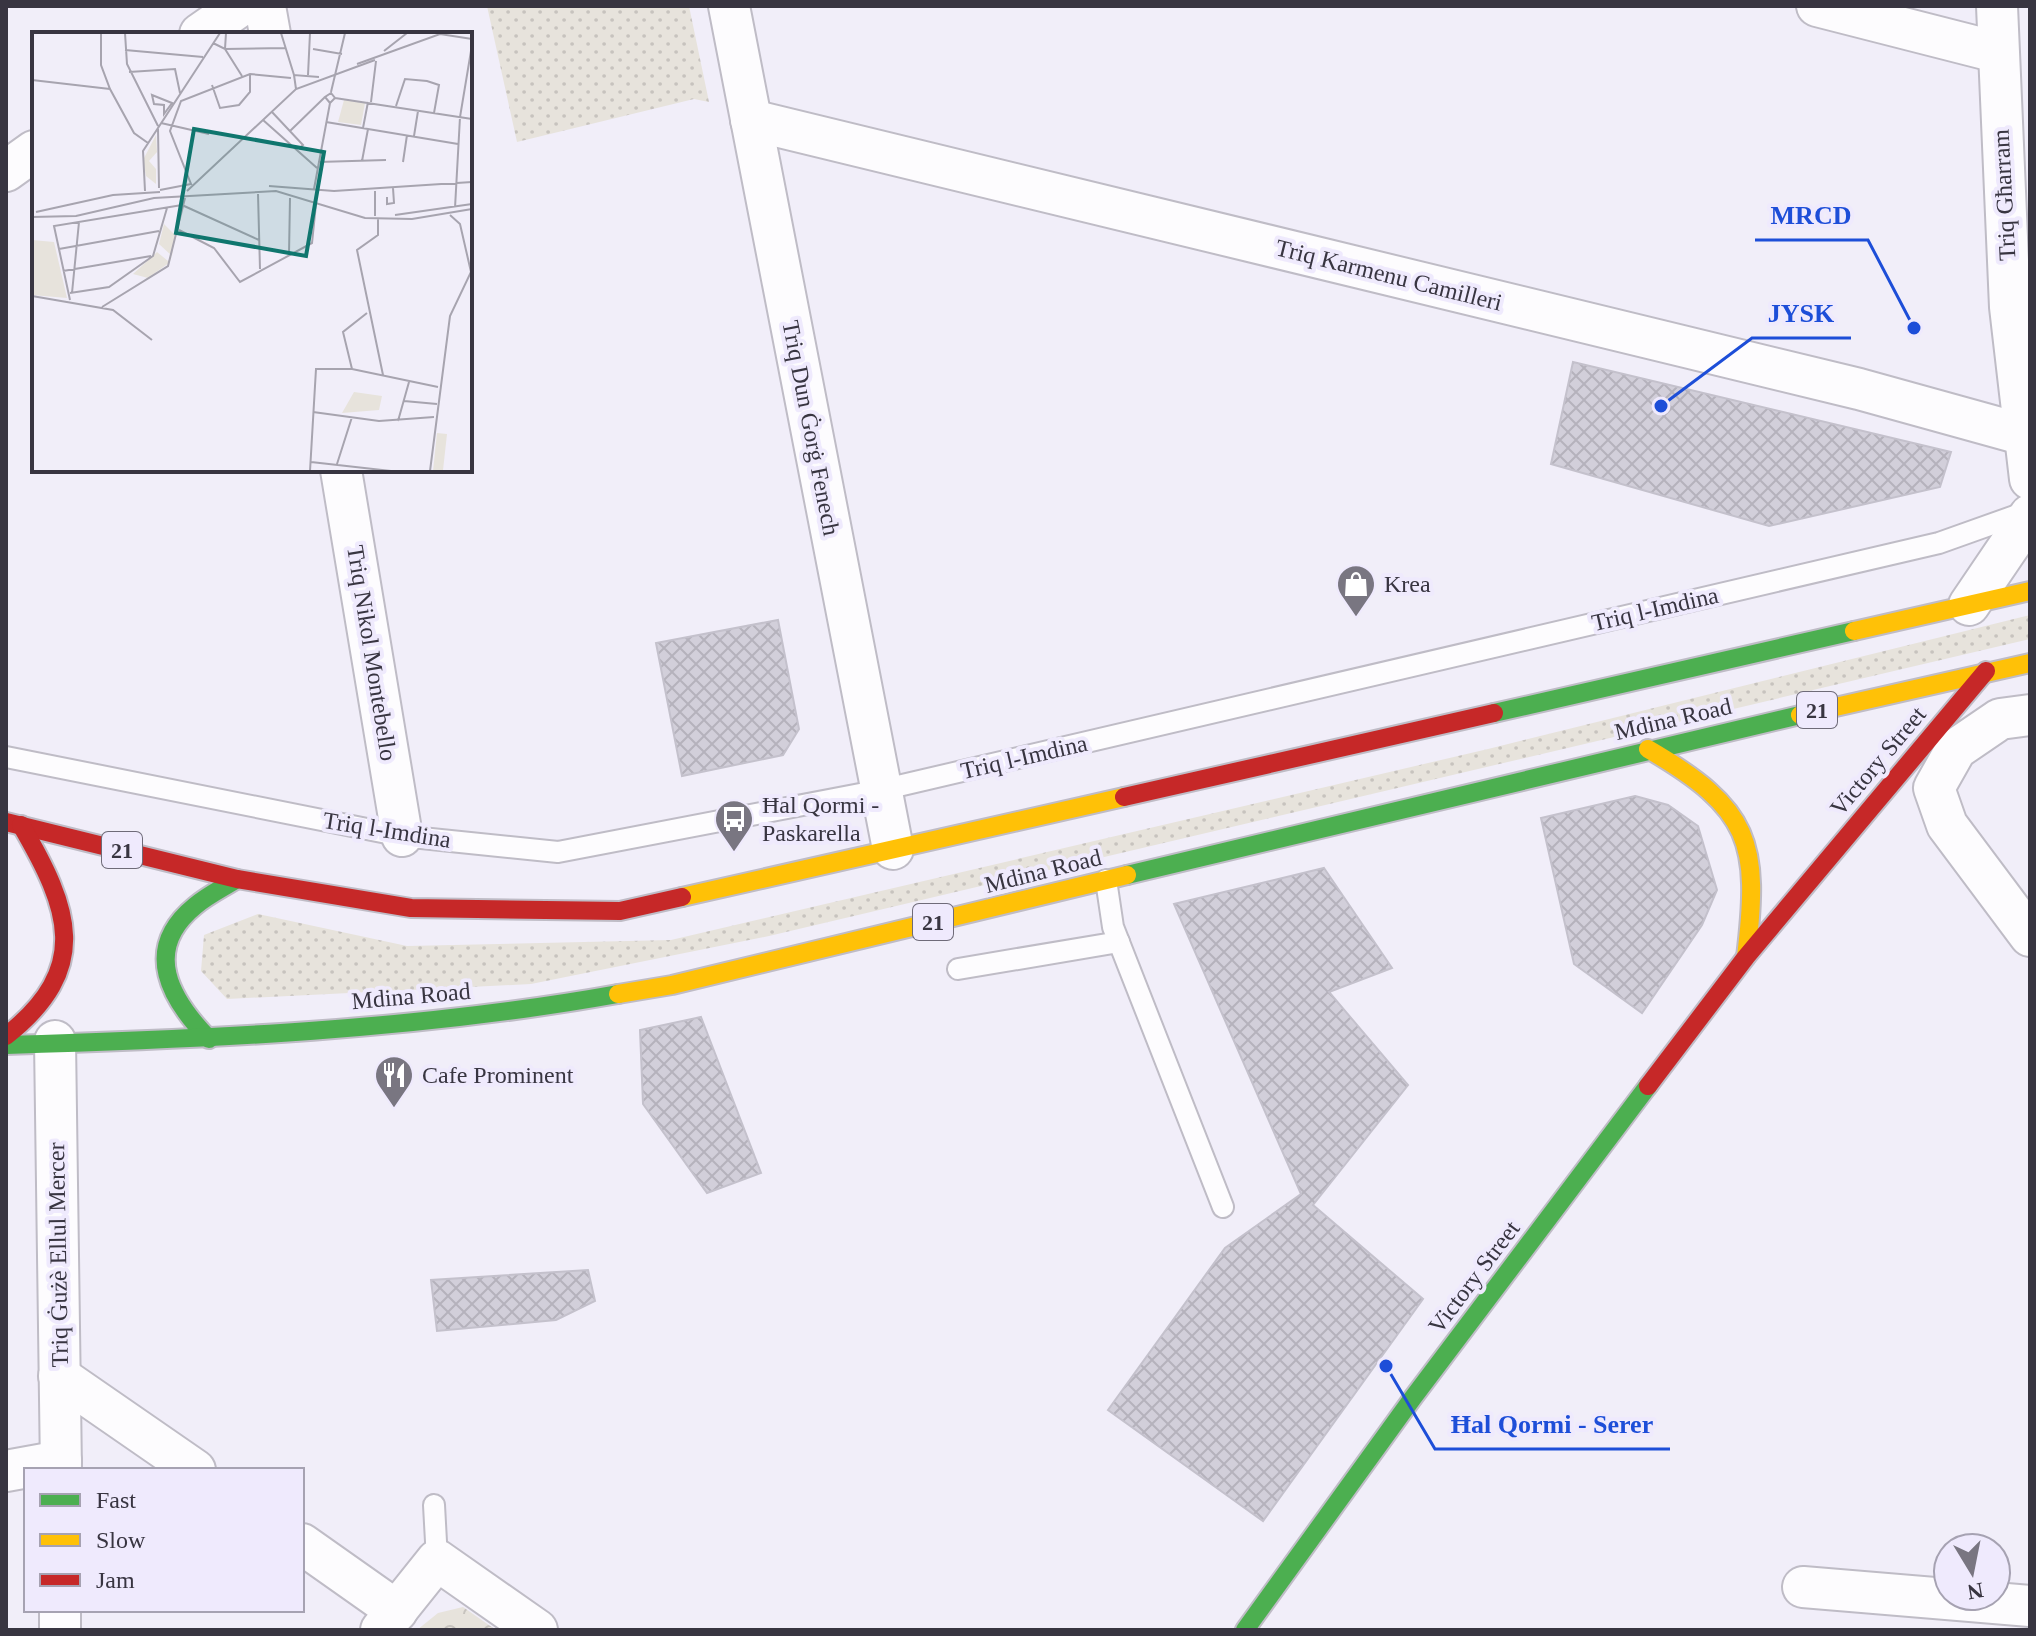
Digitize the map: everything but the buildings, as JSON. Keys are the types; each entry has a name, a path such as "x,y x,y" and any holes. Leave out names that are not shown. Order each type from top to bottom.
{"main road":[{"name":"Mdina Road","path":"237,879 411,908 620,911 2030,591"},
{"name":"Mdina Road","path":"6,1045 55,1041 209,1039 540,1008 672,985 1648,749 2030,663"},
{"name":"Victory Street","path":"1245,1630 1412,1399 1746,957 1986,671"},
{"name":"Victory Street","path":"1648,749 1676,764 1732,809 1746,832 1753,868 1754,904 1746,957"},
{"name":"21","path":"14,824 237,879"},
{"path":"6,1036 42,1006 65,963 64,928 51,875 14,824"},
{"path":"209,1039 179,1010 169,989 165,960 174,934 191,909 237,879"}],"street":[{"path":"203,32 240,6"},
{"path":"265,6 270,32"},
{"name":"Triq Dun Ġorġ Fenech","path":"729,6 893,849"},
{"path":"1817,6 1997,52"},
{"name":"Triq Għarram","path":"1997,6 2010,307 2028,435 2030,479"},
{"name":"Triq Karmenu Camilleri","path":"751,120 1859,389 2028,435"},
{"path":"6,171 32,152"},
{"name":"Triq Nikol Montebello","path":"341,472 402,836"},
{"path":"1969,605 2030,513"},
{"path":"2030,715 2000,719 1956,749 1934,788 1947,825 2030,936"},
{"name":"Triq Ġużè Ellul Mercer","path":"55,1041 61,1465"},
{"path":"59,1376 192,1468"},
{"path":"34,1468 61,1465"},
{"path":"304,1546 389,1620 437,1560 537,1630"},
{"path":"1803,1587 2030,1606"}],"lane":[{"name":"Triq l-Imdina","path":"6,757 402,836 558,852 881,790 1939,543 2030,513"},
{"path":"1106,880 1119,942 1223,1207"},
{"path":"958,969 1119,942"},
{"path":"434,1505 437,1560"}],"green space":[{"path":"487,6 689,6 709,102 694,99 517,142"},
{"path":"2030,615 2030,639 769,936 531,984 227,999 201,971 204,935 258,914 407,946 671,940 1488,749"},
{"path":"463,1607 496,1630 417,1630 438,1613"}],"traffic: fast":[{"path":"1494,713 1854,631"},
{"path":"1127,875 1800,715"},
{"path":"209,1039 183,1008 174,991 166,957 169,940 179,923 200,902 237,879"},
{"path":"6,1045 313,1031 466,1016 618,994"},
{"path":"1245,1630 1412,1399 1648,1086"}],"traffic: slow":[{"path":"1854,631 2030,591"},
{"path":"1800,715 2030,663"},
{"path":"1648,749 1709,791 1728,811 1741,832 1751,884 1746,957"},
{"path":"682,897 1124,797"},
{"path":"618,994 672,985 1127,875"}],"traffic: jam":[{"path":"1648,1086 1746,957 1986,671"},
{"path":"1124,797 1494,713"},
{"path":"6,822 237,879 411,908 620,911 682,897"},
{"path":"6,1036 33,1011 52,986 61,962 64,936 51,884 21,825"}],"place":[{"name":"MRCD","path":"1914,328"},
{"name":"JYSK","path":"1661,406"},
{"name":"Krea","path":"1356,618"},
{"name":"Ħal Qormi - Paskarella","path":"734,853"},
{"name":"Cafe Prominent","path":"394,1109"},
{"name":"Ħal Qormi - Serer","path":"1386,1366"}]}
